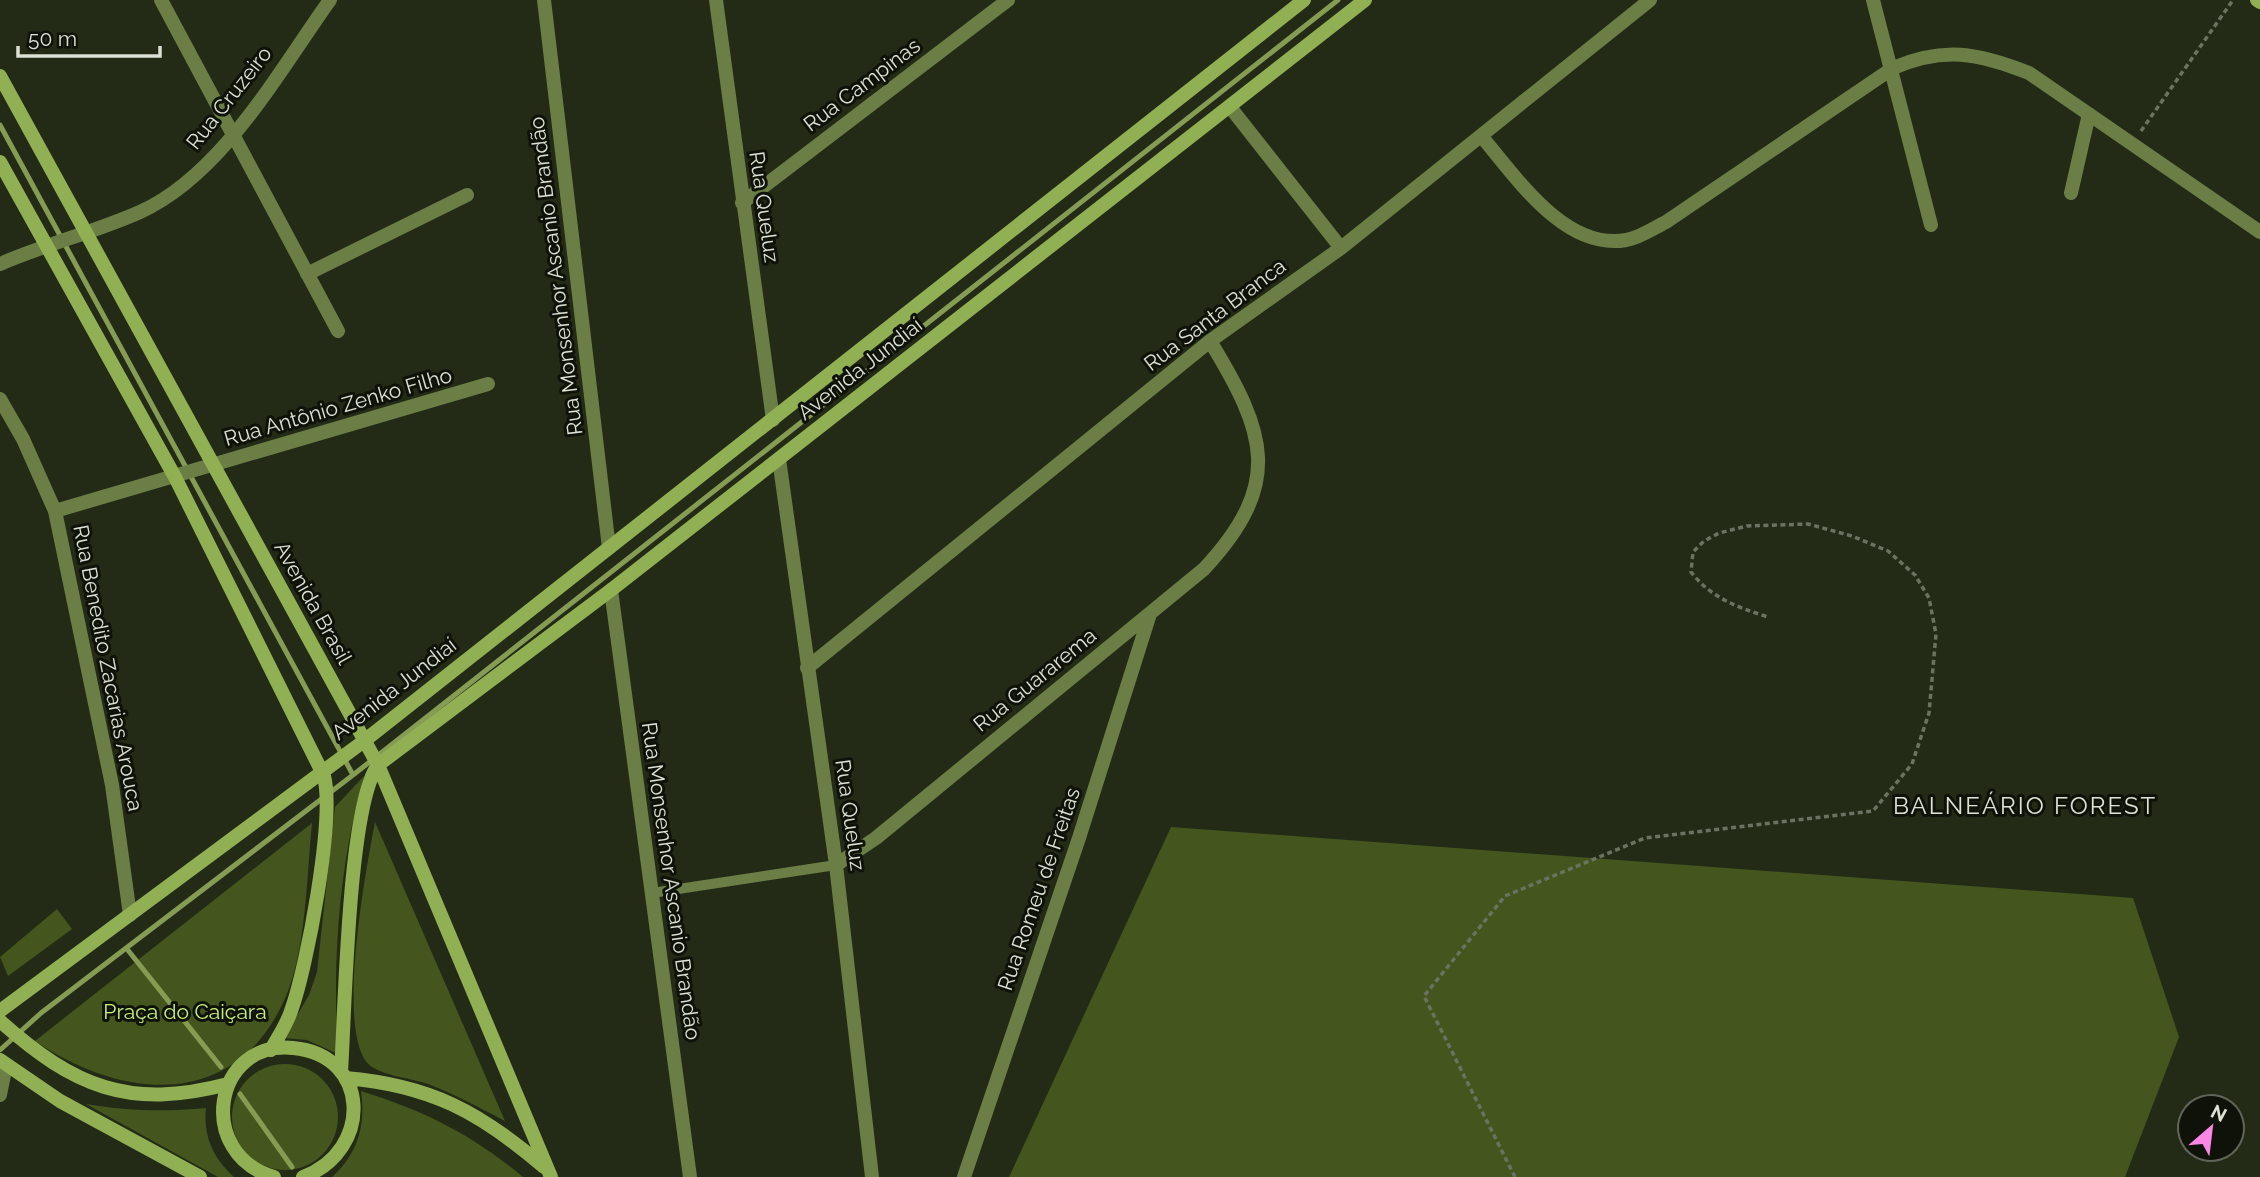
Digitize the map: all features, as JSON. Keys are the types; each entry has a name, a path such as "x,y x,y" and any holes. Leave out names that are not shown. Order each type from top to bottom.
{"main road":[{"name":"Avenida Jundiaí","path":"1,1018 130,915 321,771 362,745 1304,0"},
{"name":"Avenida Jundiaí","path":"376,763 611,590 1365,0"},
{"name":"Avenida Brasil","path":"0,76 85,230 206,467 362,745 376,763 549,1174"},
{"path":"0,162 50,243 179,475 321,771 327,790 327,819 302,977 290,1015 271,1049"},
{"path":"343,1075 355,857 367,791 376,763"},
{"path":"1,1018 25,1044 54,1065 86,1082 121,1092 157,1096 193,1094 228,1084"},
{"path":"269,1177 243,1161 230,1145 223,1125 222,1105 228,1084 239,1069 253,1057 271,1049 292,1048 328,1060 343,1075 351,1091 354,1116 349,1137 338,1156 321,1170 303,1177"},
{"path":"3,1063 61,1101 200,1177"},
{"path":"343,1075 384,1081 460,1107 500,1129 549,1174"}],"street":[{"path":"161,0 338,331"},
{"name":"Rua Cruzeiro","path":"50,243 141,211 188,181 232,136 330,0"},
{"name":"Rua Monsenhor Ascanio Brandão","path":"544,0 609,548"},
{"name":"Rua Queluz","path":"716,0 773,420"},
{"name":"Rua Campinas","path":"742,203 1008,0"},
{"name":"Rua Santa Branca","path":"807,668 1210,341 1341,248 1650,0"},
{"path":"1873,0 1893,68 1931,225"},
{"path":"1482,137 1544,210 1588,238 1626,240 1666,222 1893,68 1917,57 1947,53 1989,57 2028,73 2260,232"},
{"path":"1230,107 1341,248"},
{"path":"2071,194 2089,114"},
{"path":"307,274 467,195"},
{"path":"0,264 50,243"},
{"name":"Rua Guararema","path":"836,865 876,838 1204,569 1232,539 1248,511 1259,470 1257,435 1240,391 1210,341"},
{"name":"Rua Antônio Zenko Filho","path":"179,475 488,384"},
{"name":"Rua Benedito Zacarias Arouca","path":"0,399 23,439 55,511 113,785 130,915"},
{"name":"Rua Queluz","path":"779,459 836,865 872,1177"},
{"path":"55,511 179,475"},
{"name":"Rua Monsenhor Ascanio Brandão","path":"611,590 690,1177"},
{"name":"Rua Romeu de Freitas","path":"964,1177 1079,838 1150,613"},
{"path":"0,1095 3,1063"}],"lane":[{"name":"Rua Guararema","path":"652,893 836,865"}],"path":[{"path":"2132,144 2233,0"},
{"path":"1515,1177 1424,996 1505,896 1645,838 1873,811 1912,764 1928,713 1936,635 1929,598 1915,575 1888,551 1852,536 1808,524 1747,526 1719,533 1704,541 1693,552 1691,572 1702,587 1732,606 1768,617"}],"green space":[{"name":"Praça do Caiçara","path":"364,776 355,809 339,914 336,985 338,1054 307,1040 284,1038 309,995 317,972 335,807"},
{"path":"375,822 505,1121 438,1088 378,1070 372,1067 361,1051 355,1024 356,951"},
{"name":"Praça do Caiçara","path":"312,823 305,909 294,973 288,991 267,1030 242,1058 212,1075 178,1084 143,1084 107,1076 70,1062 35,1041"},
{"path":"1171,827 2133,898 2179,1037 2125,1177 1009,1177"},
{"path":"57,909 72,929 8,976 0,957"},
{"name":"Praça do Caiçara","path":"285,1064 305,1068 322,1080 334,1097 338,1117 334,1137 322,1154 305,1166 285,1170 265,1166 248,1154 236,1137 232,1117 236,1097 248,1080 265,1068"},
{"path":"361,1091 447,1125 485,1148 523,1177 332,1177 348,1158 358,1138 362,1115"},
{"path":"86,1104 146,1110 206,1108 206,1128 211,1146 220,1162 234,1177 218,1177"}],"waterway":[{"path":"0,1050 41,1013 353,775 1338,0"},
{"path":"0,125 353,775"},
{"path":"127,949 221,1067"},
{"path":"240,1094 292,1167"}],"district":[{"name":"BALNEÁRIO FOREST","path":"2025,806"}]}
